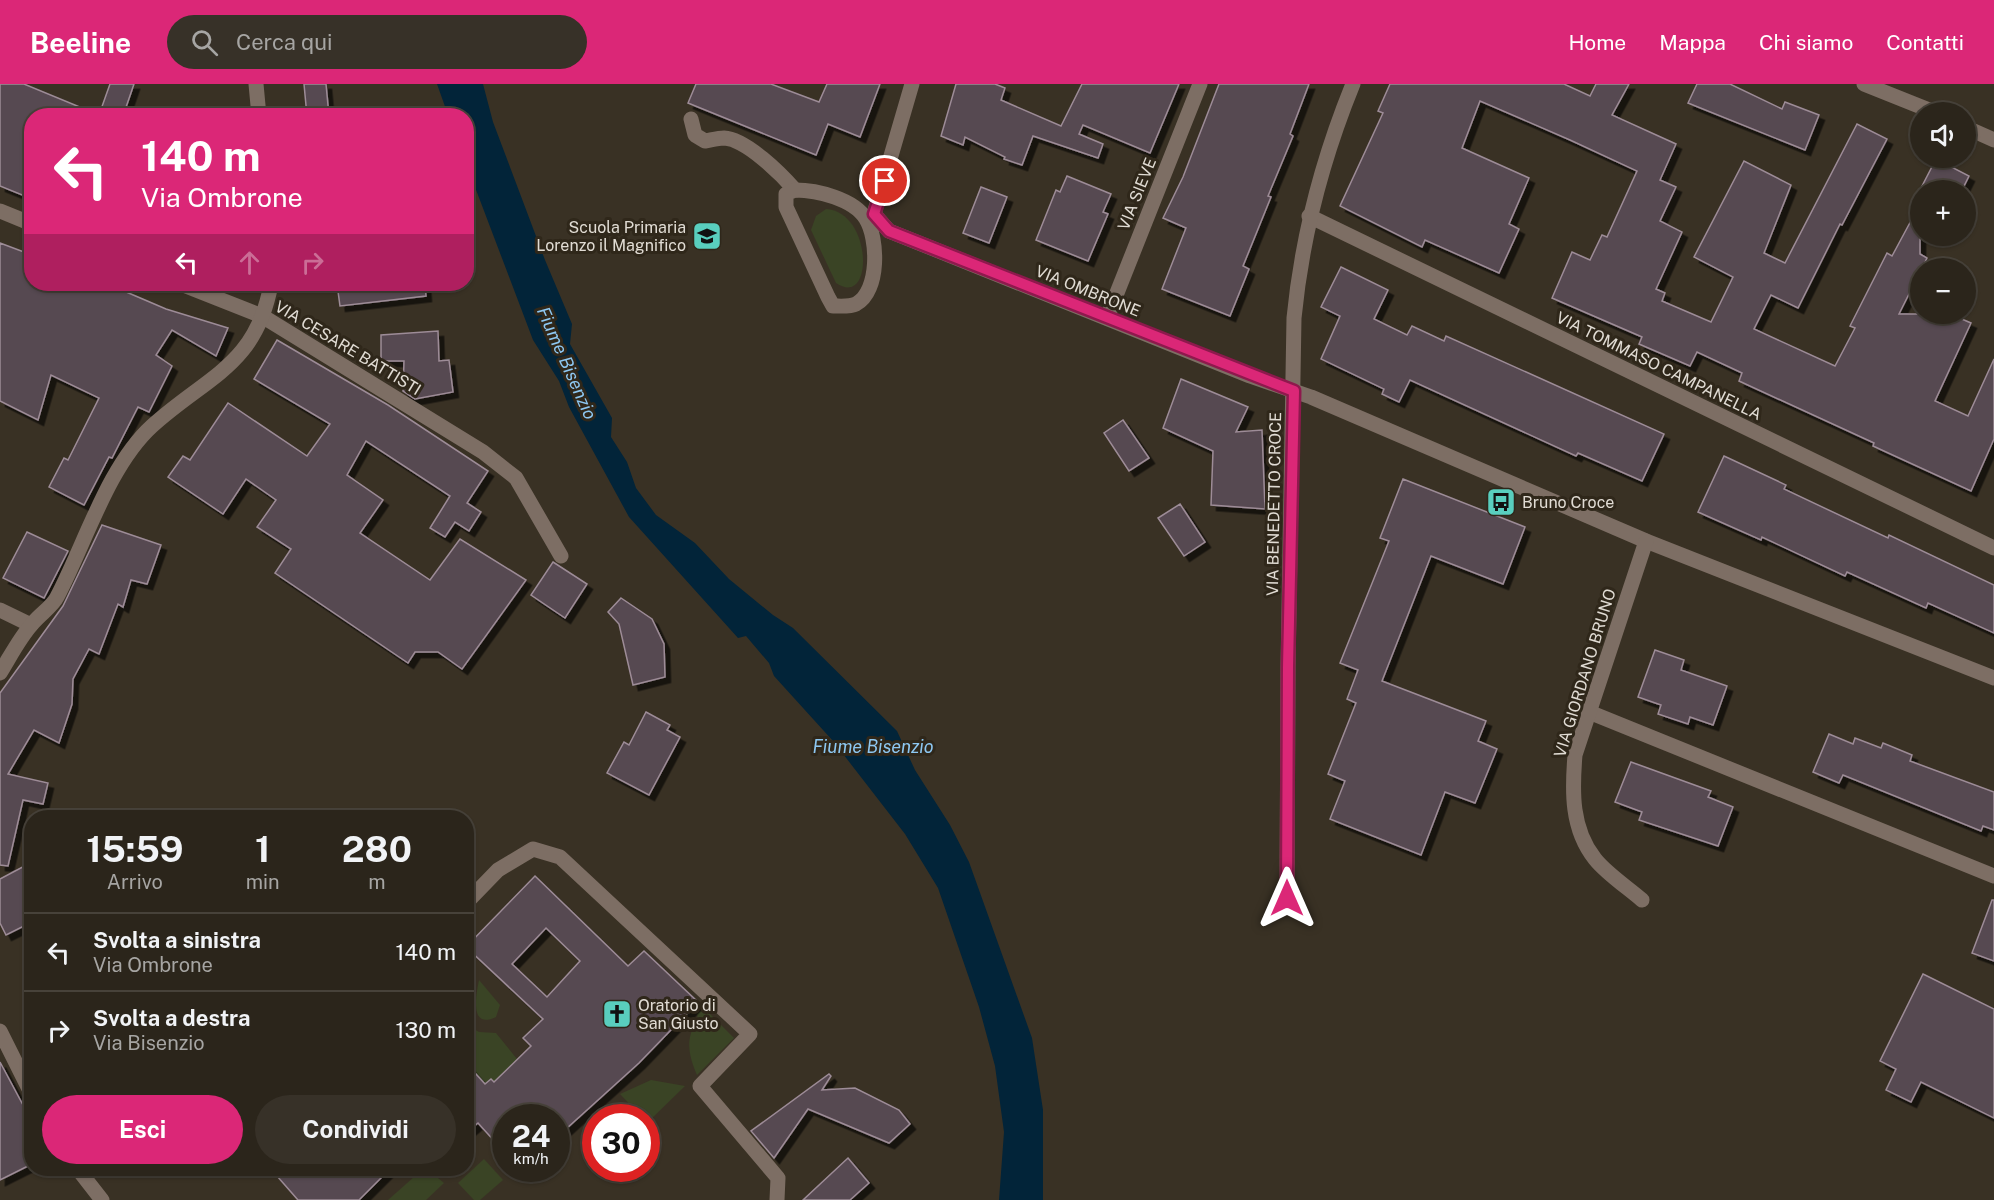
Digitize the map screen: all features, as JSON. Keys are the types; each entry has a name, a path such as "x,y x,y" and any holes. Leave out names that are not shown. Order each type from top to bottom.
{"street":[{"path":"256,84 258,108"},
{"path":"690,119 695,135 705,141 725,138 751,150 777,169 795,190 786,194 786,207 833,306 856,304 865,295 870,283 876,242 870,215 912,84"},
{"name":"VIA SIEVE","path":"1107,318 1200,84"},
{"name":"VIA BENEDETTO CROCE","path":"1287,898 1294,318 1299,265 1309,216 1333,133 1353,84"},
{"path":"1864,84 1910,102"},
{"path":"1976,132 1994,140"},
{"name":"VIA OMBRONE","path":"795,190 810,190 828,196 870,215 889,231 1294,391"},
{"path":"0,211 24,221"},
{"name":"VIA TOMMASO CAMPANELLA","path":"1309,216 1994,548"},
{"path":"198,291 261,316 269,291"},
{"name":"VIA CESARE BATTISTI","path":"0,673 31,625 56,599 114,475 151,427 224,372 240,356 261,316 403,401 483,452 516,478 561,556"},
{"path":"1294,391 1646,541 1994,678"},
{"name":"VIA GIORDANO BRUNO","path":"1642,900 1595,859 1576,821 1572,787 1575,755 1646,541"},
{"path":"0,610 31,625"},
{"path":"1589,712 1994,876"},
{"path":"474,895 498,870 532,849 560,857 750,1034 700,1086 778,1178 777,1200"},
{"path":"0,1031 24,1079"},
{"path":"82,1176 102,1200"}],"green space":[{"path":"826,209 841,214 853,225 860,241 863,257 862,272 857,283 848,287 836,283 811,230 816,216"},
{"path":"479,980 500,1005 496,1017 487,1020 478,1015 476,1009"},
{"path":"704,1008 734,1038 697,1075 689,1046 691,1033 698,1019 697,1014"},
{"path":"474,1029 479,1032 496,1033 517,1059 494,1082 491,1079 485,1084 474,1071"},
{"path":"651,1080 685,1086 660,1110 660,1104 630,1104 620,1094"},
{"path":"484,1159 492,1168 492,1182 501,1182 480,1200 474,1200 458,1183 466,1176 474,1176 474,1168"},
{"path":"415,1176 436,1176 444,1183 426,1200 388,1200"}],"water":[{"name":"Fiume Bisenzio","path":"437,84 483,84 493,122 545,260 572,324 570,344 612,418 611,437 627,462 636,488 656,515 695,543 729,579 773,615 793,628 897,731 915,770 950,825 969,862 1032,1038 1043,1110 1043,1200 999,1200 1004,1132 995,1066 979,1007 938,888 905,834 833,741 774,676 769,663 746,636 738,638 629,517 569,407 559,381 533,340 474,184 474,108 446,108"}],"building":[{"path":"0,84 24,84 82,108 24,108 24,196 0,186"},
{"path":"110,84 134,84 126,108 101,108"},
{"path":"304,84 326,84 328,108 306,108"},
{"path":"696,84 771,84 819,102 827,84 880,84 860,137 828,124 816,155 688,103"},
{"path":"956,84 995,84 1005,88 1001,100 1061,126 1082,84 1179,84 1150,153 1083,125 1079,134 1103,144 1098,158 1033,136 1022,165 1004,159 1005,157 965,137 963,145 941,136"},
{"path":"1219,84 1309,84 1290,134 1293,136 1268,196 1271,197 1243,266 1249,269 1230,316 1162,289 1186,228 1163,218 1183,177"},
{"path":"1390,84 1564,84 1590,96 1596,84 1629,84 1612,115 1676,144 1660,180 1676,187 1660,221 1682,232 1656,289 1665,293 1662,301 1711,322 1733,277 1694,257 1744,161 1791,185 1764,253 1785,263 1857,124 1887,139 1842,225 1840,224 1798,308 1771,295 1754,329 1835,366 1855,328 1850,326 1887,253 1892,256 1910,223 1910,246 1920,246 1920,254 1927,258 1910,258 1910,292 1899,314 1910,314 1910,324 1971,324 1935,401 1968,416 1994,359 1994,439 1971,491 1873,446 1874,443 1739,381 1742,373 1697,352 1690,366 1639,344 1642,337 1552,298 1572,252 1590,260 1602,235 1607,237 1637,171 1570,140 1480,101 1462,148 1529,178 1509,224 1519,229 1499,273 1425,240 1422,247 1340,206 1383,113 1378,111"},
{"path":"1697,84 1730,84 1782,109 1785,102 1819,115 1805,150 1688,103"},
{"path":"1931,168 1953,168 1969,176 1967,180 1925,180"},
{"path":"1067,176 1111,194 1103,212 1108,214 1088,261 1036,240 1056,190 1060,192"},
{"path":"981,187 1007,197 989,243 963,233"},
{"path":"0,243 24,252 24,291 124,291 166,309 228,328 216,356 172,330 156,355 172,366 149,412 138,407 112,458 109,457 84,505 49,487 64,458 68,460 99,398 51,375 38,420 0,401"},
{"path":"1341,267 1388,290 1374,319 1407,335 1412,326 1444,341 1446,336 1664,434 1642,481 1578,453 1576,456 1410,380 1399,402 1382,394 1384,389 1321,359 1340,316 1321,307"},
{"path":"338,291 426,291 426,296 340,306"},
{"path":"438,331 439,361 449,360 453,392 415,399 403,391 404,361 381,361 381,335"},
{"path":"277,340 388,405 488,471 467,503 481,512 469,531 455,522 445,537 430,528 450,496 366,441 347,475 383,500 360,533 430,580 460,539 526,580 462,669 438,652 415,652 408,663 275,573 291,549 257,527 276,500 246,479 223,514 168,477 183,456 190,460 228,403 307,456 330,424 254,379"},
{"path":"1181,379 1248,407 1236,432 1262,430 1265,509 1211,505 1213,451 1163,428"},
{"path":"1123,420 1149,458 1129,471 1104,433"},
{"path":"1724,456 1786,485 1784,489 1888,538 1889,535 1994,585 1994,633 1928,603 1926,608 1847,572 1845,576 1762,537 1761,540 1698,512"},
{"path":"1403,479 1525,527 1503,584 1431,556 1382,681 1486,721 1478,741 1497,749 1475,803 1445,792 1421,855 1330,819 1345,781 1328,774 1356,703 1347,699 1358,670 1340,663 1389,541 1380,538"},
{"path":"1180,504 1205,542 1184,556 1158,518"},
{"path":"102,525 161,545 147,584 131,580 123,607 118,604 99,654 89,649 73,679 72,704 59,743 34,730 8,774 48,783 43,804 23,800 8,866 0,865 0,693 63,606"},
{"path":"27,532 68,551 44,598 3,578"},
{"path":"553,562 587,584 565,618 531,595"},
{"path":"621,598 652,619 664,644 665,677 633,685 619,624 608,612"},
{"path":"1655,650 1684,660 1681,670 1727,686 1713,725 1690,717 1688,724 1658,714 1661,705 1638,697"},
{"path":"646,712 670,725 667,730 680,737 649,795 607,773 624,742 629,745"},
{"path":"1829,734 1853,744 1855,738 1881,748 1883,743 1912,755 1910,761 1994,792 1994,830 1983,826 1981,831 1843,775 1839,783 1813,772"},
{"path":"1631,762 1711,791 1708,797 1733,807 1718,846 1639,820 1642,812 1615,802"},
{"path":"24,866 24,926 6,935 0,923 0,879"},
{"path":"535,876 628,966 644,951 698,1002 639,1063 594,1104 582,1104 582,1115 570,1125 570,1104 492,1104 492,1138 478,1123 474,1126 474,1072 485,1084 491,1079 494,1082 531,1046 523,1038 543,1019 474,954 474,939","holes":["546,928 580,961 547,997 512,964"]},
{"path":"1992,900 1994,900 1994,961 1972,953"},
{"path":"1923,974 1994,1009 1994,1118 1921,1082 1911,1102 1886,1090 1896,1069 1880,1061"},
{"path":"0,1062 24,1107 24,1168 0,1180"},
{"path":"829,1074 831,1076 822,1090 855,1088 899,1110 910,1124 889,1143 808,1109 774,1158 751,1131"},
{"path":"848,1158 869,1183 850,1200 803,1200"},
{"path":"277,1176 383,1176 359,1200 298,1200"}],"place":[{"name":"Scuola Primaria Lorenzo il Magnifico","path":"707,236"},
{"name":"Bruno Croce","path":"1501,502"},
{"name":"Oratorio di San Giusto","path":"617,1014"}],"route":[{"path":"885,181 874,214 889,231 1250,376 1294,391 1288,667 1287,898"}]}
